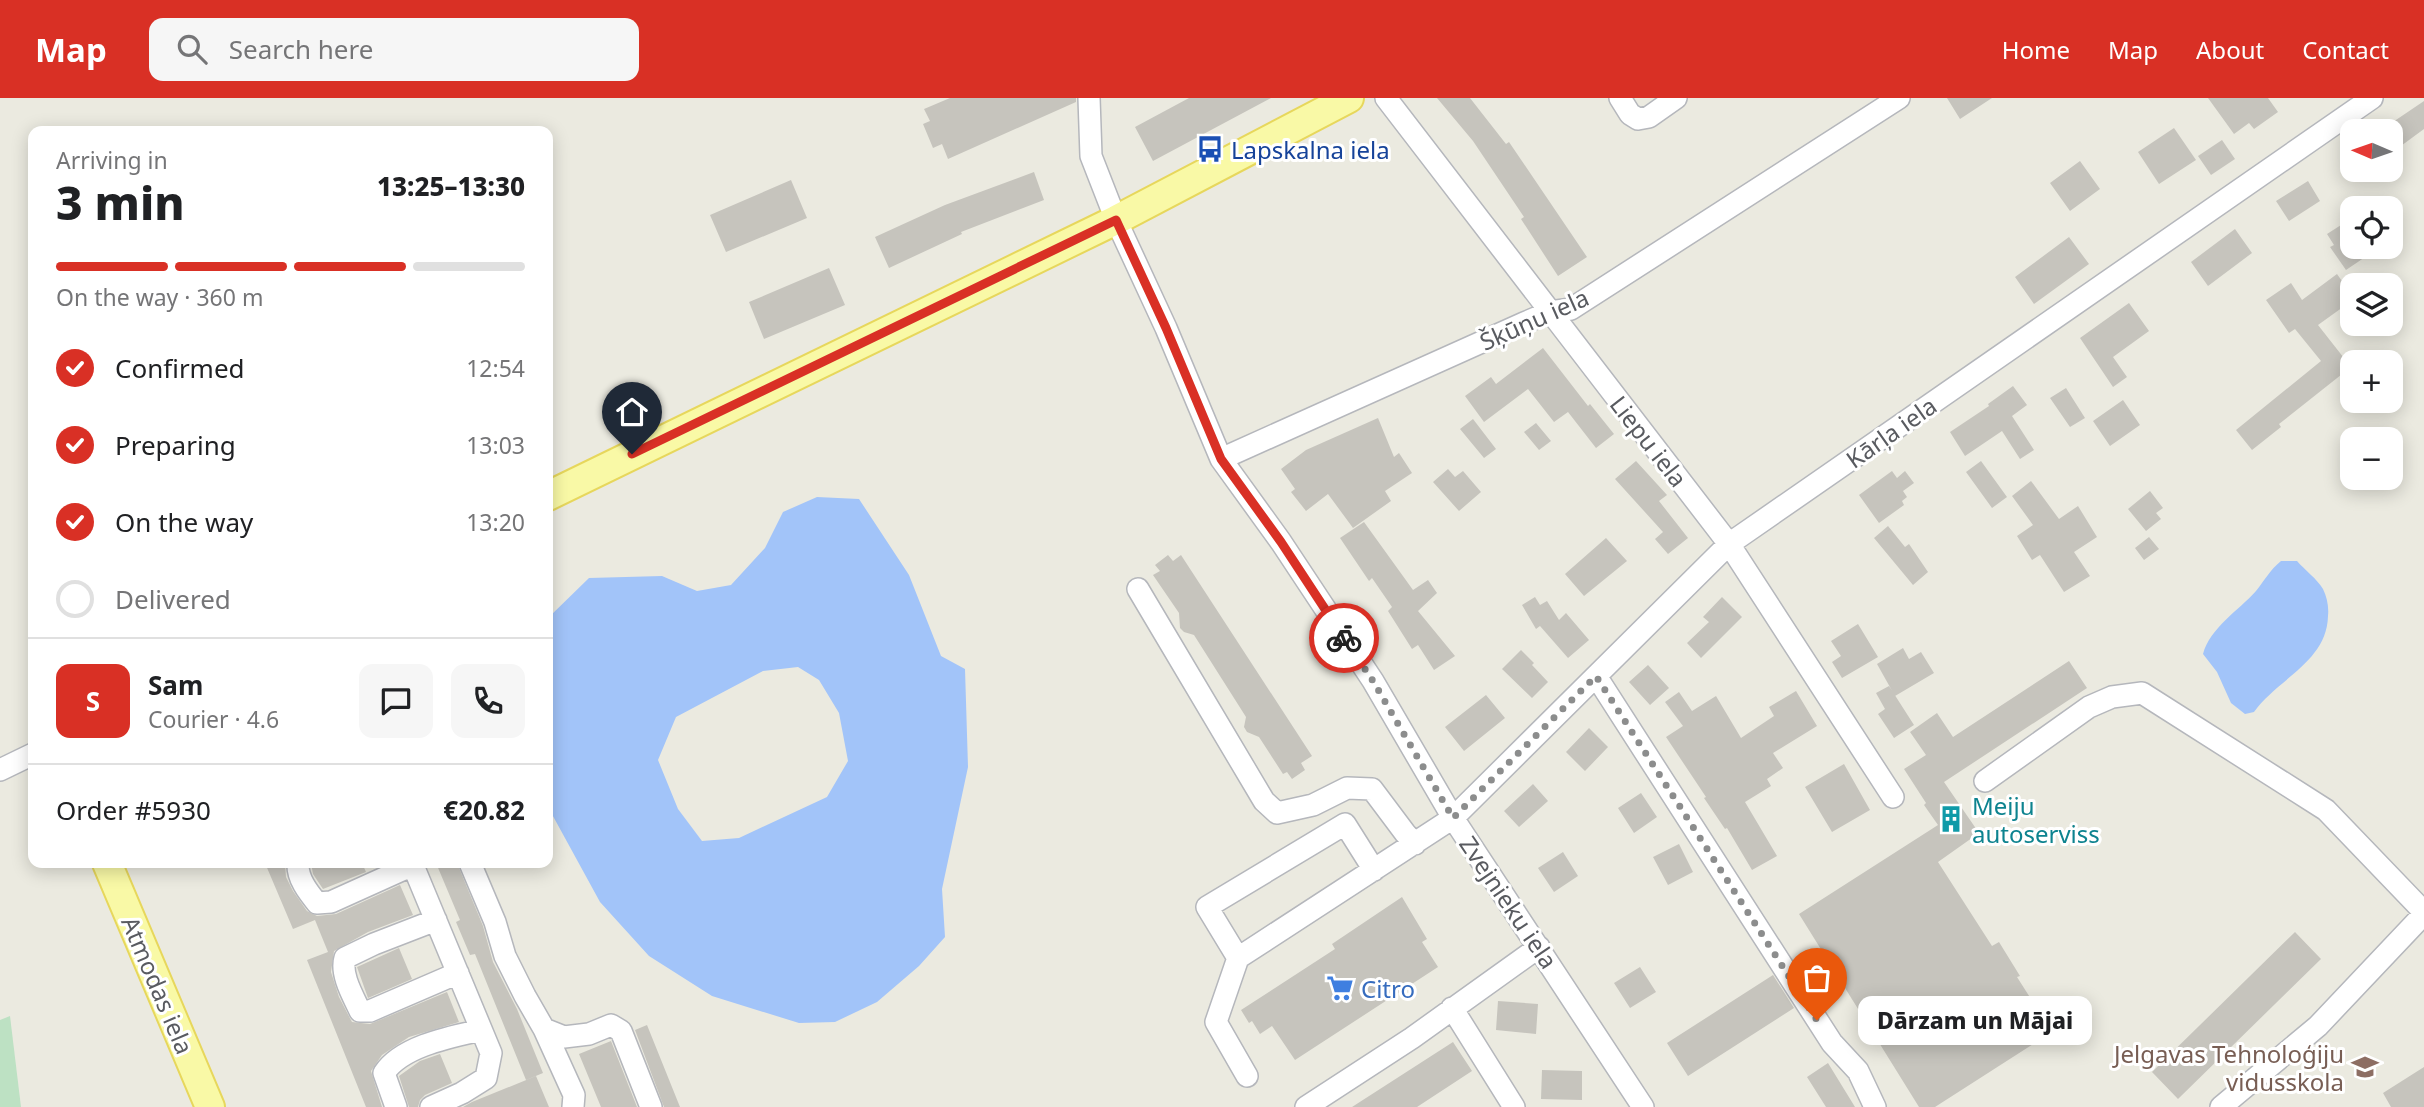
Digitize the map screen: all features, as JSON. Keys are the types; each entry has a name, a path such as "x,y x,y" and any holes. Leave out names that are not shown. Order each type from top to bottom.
{"main road":[{"path":"553,494 1116,220 1349,98"},
{"name":"Atmodas iela","path":"109,868 210,1107"}],"street":[{"name":"Zvejnieku iela","path":"1089,98 1091,156 1116,220 1166,328 1221,459 1281,542 1373,681 1453,818 1643,1107"},
{"name":"Liepu iela","path":"1386,98 1729,544 1893,797"},
{"path":"1620,98 1630,114 1638,119 1649,117 1676,98"},
{"name":"Šķūņu iela","path":"1221,459 1550,312 1571,309 1899,98"},
{"name":"Kārļa iela","path":"1238,958 1453,818 1729,544 2372,98"},
{"path":"1138,589 1265,801 1277,813 1313,805 1347,788 1372,789 1415,844"},
{"path":"1596,676 1832,1043 1858,1071 1875,1107"},
{"path":"1985,781 2089,707 2112,697 2141,693 2326,810 2424,913 2318,1026 2221,1107"},
{"path":"0,770 28,756"},
{"path":"1247,1076 1216,1022 1238,958 1206,907 1345,824 1374,870"},
{"path":"298,868 307,891 317,903 331,902 403,868"},
{"path":"414,868 491,1053 486,1078 431,1107"},
{"path":"472,868 495,922 505,956 544,1029 578,1103"},
{"path":"436,920 345,958 343,965 351,992 360,1011 370,1011 458,974"},
{"path":"1306,1107 1412,1038 1539,947"},
{"path":"1452,1008 1514,1107"},
{"path":"544,1029 564,1037 589,1034 611,1025 621,1031 651,1107"},
{"path":"396,1107 384,1073 391,1062 426,1045 481,1030"}],"green space":[{"path":"10,1016 21,1107 0,1107 0,1020"}],"water":[{"path":"817,497 859,499 909,575 941,656 965,669 968,767 942,889 945,937 919,966 877,1002 835,1022 799,1023 712,996 649,956 600,902 553,816 553,613 589,578 662,576 697,591 731,585 765,548 783,512","holes":["798,667 819,680 839,713 848,761 827,797 739,838 702,841 678,809 658,760 676,717 763,671"]},
{"path":"2281,561 2297,561 2323,589 2328,609 2325,632 2310,658 2254,712 2245,714 2231,703 2217,672 2203,654 2218,628 2256,591"}],"building":[{"path":"950,98 1076,98 1076,102 948,159 942,144 933,148 923,124 930,121 924,109"},
{"path":"1189,98 1271,98 1153,161 1135,127"},
{"path":"1437,98 1470,98 1506,144 1509,142 1587,257 1558,276 1521,219 1524,217 1473,141"},
{"path":"1947,98 1992,98 1960,119"},
{"path":"2208,98 2268,98 2278,112 2254,129 2249,123 2234,134"},
{"path":"2424,101 2424,129 2403,144 2403,119 2397,119"},
{"path":"2174,128 2196,160 2159,184 2138,152"},
{"path":"2222,140 2235,159 2211,175 2198,156"},
{"path":"2080,161 2100,189 2070,211 2050,183"},
{"path":"1034,172 1044,200 961,232 962,234 889,268 875,237 945,205"},
{"path":"791,180 807,218 726,252 710,215"},
{"path":"2308,181 2320,201 2289,221 2276,201"},
{"path":"2340,226 2340,259 2362,259 2346,270 2330,247 2334,245 2327,234"},
{"path":"2235,229 2252,253 2208,286 2191,262"},
{"path":"2069,237 2089,264 2034,304 2015,277"},
{"path":"829,268 845,305 764,339 749,302"},
{"path":"2337,274 2340,278 2340,309 2318,325 2340,353 2340,376 2279,424 2281,427 2252,450 2236,430 2321,361 2295,329 2289,333 2266,300 2291,283 2302,300"},
{"path":"2129,303 2149,331 2113,357 2127,377 2113,387 2080,338"},
{"path":"1543,348 1588,406 1590,404 1614,434 1596,448 1568,412 1554,422 1528,389 1484,422 1465,396 1491,377 1496,384"},
{"path":"2013,386 2027,405 2012,416 2034,450 2020,459 2002,431 1965,456 1950,432"},
{"path":"2066,388 2085,418 2070,427 2050,398"},
{"path":"2123,400 2140,425 2110,446 2093,421"},
{"path":"1378,418 1394,457 1399,453 1412,473 1385,491 1391,501 1353,528 1328,494 1306,511 1291,492 1295,489 1281,469 1306,450"},
{"path":"1473,419 1496,449 1484,458 1460,429"},
{"path":"1536,423 1551,441 1539,450 1524,432"},
{"path":"1636,461 1667,495 1659,501 1688,538 1668,554 1655,539 1663,532 1615,479"},
{"path":"1981,461 2007,497 1992,508 1966,472"},
{"path":"1448,469 1455,477 1463,471 1481,492 1459,511 1433,482"},
{"path":"1892,471 1897,478 1905,471 1914,483 1903,491 1907,497 1902,501 1904,505 1879,523 1859,495"},
{"path":"2031,481 2059,519 2078,506 2097,537 2074,552 2090,576 2064,592 2040,555 2032,560 2017,536 2033,525 2012,496"},
{"path":"2150,491 2163,508 2156,513 2161,519 2146,531 2128,509"},
{"path":"1364,522 1413,590 1428,580 1437,593 1418,611 1455,656 1434,670 1418,645 1412,649 1388,611 1392,607 1372,578 1369,581 1340,538"},
{"path":"1888,526 1905,547 1909,544 1928,572 1913,585 1874,538"},
{"path":"2149,537 2159,549 2144,560 2135,548"},
{"path":"1606,538 1627,561 1584,596 1565,574"},
{"path":"1168,555 1173,561 1181,555 1312,756 1301,763 1305,770 1292,779 1287,772 1283,774 1259,737 1247,732 1244,727 1246,717 1194,635 1180,628 1179,613 1153,575 1160,571 1155,565"},
{"path":"1535,597 1540,605 1547,601 1559,620 1566,613 1589,640 1568,658 1540,626 1536,629 1522,605"},
{"path":"1722,597 1742,617 1701,658 1687,643 1709,622 1703,617"},
{"path":"1858,624 1878,657 1842,678 1832,662 1841,656 1831,641"},
{"path":"1903,648 1909,659 1921,652 1934,673 1895,696 1877,664"},
{"path":"1521,650 1548,682 1532,698 1502,669"},
{"path":"2069,661 2087,688 1944,782 1979,833 1938,862 1992,946 1999,942 2020,976 2017,977 2052,1032 1935,1107 1919,1107 1799,914 1938,825 1904,769 1926,755 1910,732 1937,713 1953,737"},
{"path":"1648,665 1669,688 1650,705 1629,682"},
{"path":"1889,686 1914,725 1894,738 1878,714 1885,709 1876,693"},
{"path":"1796,691 1817,726 1773,753 1783,768 1767,779 1771,786 1745,802 1777,856 1752,870 1666,737 1683,726 1665,702 1679,692 1692,711 1716,696 1741,738 1774,716 1769,707"},
{"path":"1486,695 1505,718 1464,751 1445,727"},
{"path":"1589,728 1608,747 1585,771 1566,752"},
{"path":"1844,764 1870,810 1832,832 1805,787"},
{"path":"1533,784 1548,801 1519,827 1504,811"},
{"path":"1641,793 1657,817 1634,833 1618,808"},
{"path":"1679,844 1693,872 1668,885 1653,857"},
{"path":"1563,852 1578,876 1554,892 1538,868"},
{"path":"267,868 285,868 286,877 293,891 307,911 317,916 336,914 400,885 413,915 368,932 334,951 331,972 339,997 352,1022 370,1024 447,992 459,1022 409,1037 382,1055 371,1071 382,1107 366,1107 307,960 328,952 315,920 293,929"},
{"path":"312,868 364,868 366,872 323,889"},
{"path":"438,868 459,868 483,926 493,962 517,1009 543,1073 526,1080 475,954 470,955 456,922 460,920"},
{"name":"Citro","path":"1402,897 1427,939 1422,942 1438,967 1295,1060 1272,1026 1260,1034 1252,1021 1249,1023 1241,1010 1335,949 1332,944"},
{"path":"2295,932 2321,959 2178,1099 2152,1072"},
{"path":"399,948 412,979 368,998 357,967"},
{"path":"1640,967 1656,992 1630,1008 1614,983"},
{"path":"1773,975 1794,1008 1688,1076 1667,1043"},
{"path":"1498,1001 1538,1004 1536,1034 1496,1030"},
{"path":"647,1025 680,1107 664,1107 635,1030"},
{"path":"611,1041 637,1107 601,1107 579,1054"},
{"path":"1453,1042 1472,1071 1417,1107 1352,1107"},
{"path":"440,1054 452,1083 425,1095 418,1107 409,1107 399,1076 420,1061"},
{"path":"1828,1063 1855,1107 1826,1107 1807,1077"},
{"path":"2424,1067 2424,1107 2391,1107 2383,1093"},
{"path":"1542,1070 1582,1071 1582,1100 1541,1099"},
{"path":"536,1076 549,1107 463,1107 472,1102"}],"way so far":[{"path":"1344,638 1373,681 1453,818 1596,676 1817,1020"}],"place":[{"name":"Lapskalna iela","path":"1210,149"},
{"name":"Meiju autoserviss","path":"1951,819"},
{"name":"Citro","path":"1340,988"},
{"name":"Dārzam un Mājai","path":"1817,1020"},
{"name":"Jelgavas Tehnoloģiju vidusskola","path":"2365,1067"}],"route":[{"path":"632,454 1116,220 1166,328 1221,459 1281,542 1344,638"}]}
